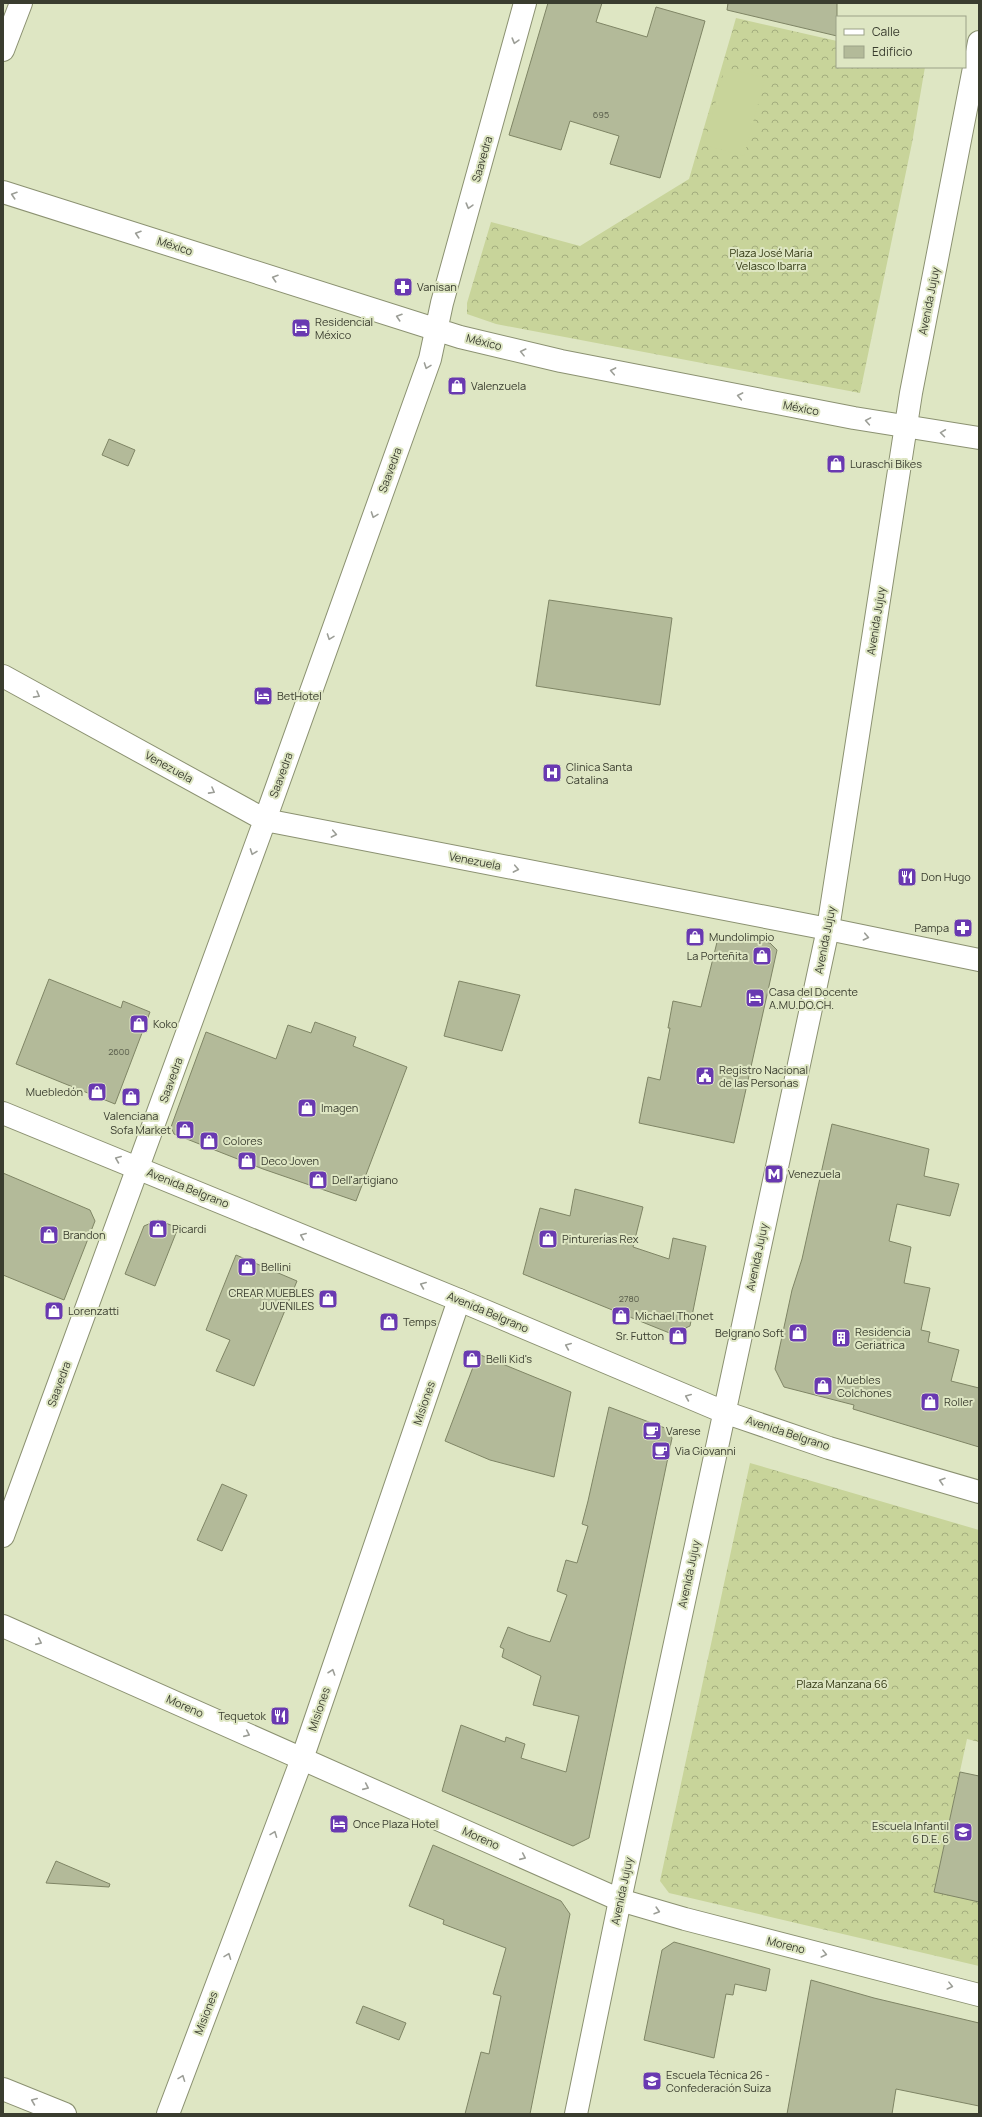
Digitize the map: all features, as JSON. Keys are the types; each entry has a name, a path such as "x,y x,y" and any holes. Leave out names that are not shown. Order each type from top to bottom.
{"street":[{"path":"3,50 21,3"},
{"name":"Saavedra","path":"3,1536 139,1168 430,359 442,303 525,3"},
{"name":"Avenida Jujuy","path":"576,2114 620,1900 828,929 911,393 979,42"},
{"name":"México","path":"3,192 436,328 460,337 561,361 906,428 979,438"},
{"name":"Venezuela","path":"3,676 265,820 828,929 979,960"},
{"name":"Avenida Belgrano","path":"3,1113 459,1300 724,1412 829,1448 979,1492"},
{"name":"Misiones","path":"168,2114 302,1759 459,1300"},
{"name":"Moreno","path":"3,1626 620,1900 692,1921 979,1995"},
{"path":"3,2089 65,2114"}],"green space":[{"name":"Plaza José María Velasco Ibarra","path":"736,18 836,41 836,68 925,68 912,143 860,393 496,324 467,314 467,303 491,222 580,246 689,179"},
{"path":"725,68 765,78 744,156 704,145"},
{"name":"Plaza Manzana 66","path":"750,1463 979,1530 979,1742 967,1739 934,1891 979,1902 979,1966 669,1893 660,1881"}],"building":[{"path":"548,3 602,3 596,22 647,37 656,7 705,21 660,178 610,164 619,136 570,121 561,150 509,135"},
{"path":"728,3 837,3 836,36 727,10"},
{"path":"109,439 135,450 128,466 102,455"},
{"path":"549,600 672,618 660,705 536,686"},
{"path":"719,934 770,943 777,950 734,1143 639,1123 648,1077 660,1080 670,1028 668,1028 673,1001 701,1007"},
{"path":"49,979 121,1008 123,1001 150,1012 115,1104 16,1064"},
{"path":"459,981 520,995 502,1051 444,1036"},
{"path":"315,1022 356,1037 353,1046 407,1067 356,1201 263,1169 174,1134 171,1127 206,1032 276,1059 288,1025 311,1033"},
{"path":"832,1124 929,1149 924,1176 959,1184 950,1216 897,1204 889,1241 911,1247 904,1283 930,1288 921,1330 930,1332 928,1342 959,1350 951,1381 979,1388 979,1447 853,1409 854,1405 784,1387 775,1369 792,1290 802,1259"},
{"name":"Brandon","path":"3,1173 90,1210 95,1221 64,1300 3,1275"},
{"path":"575,1189 643,1207 633,1247 669,1259 673,1238 706,1246 690,1326 672,1334 523,1274 540,1208 570,1216"},
{"path":"158,1220 178,1228 155,1286 125,1274 144,1226"},
{"path":"236,1255 297,1281 254,1386 216,1371 230,1340 206,1330"},
{"path":"478,1354 571,1392 554,1477 490,1460 445,1441"},
{"path":"609,1407 665,1428 672,1438 589,1838 573,1846 442,1791 461,1725 505,1742 506,1737 525,1744 521,1758 566,1772 579,1716 533,1705 541,1676 502,1657 504,1649 500,1647 508,1627 550,1642 567,1595 557,1591 566,1560 577,1563 588,1526 582,1524"},
{"path":"222,1484 247,1495 222,1551 197,1540"},
{"name":"Escuela Infantil 6 D.E. 6","path":"960,1772 979,1776 979,1902 934,1892"},
{"path":"433,1845 561,1901 570,1914 530,2114 465,2114 481,2052 489,2054 501,1996 493,1994 506,1948 443,1924 444,1920 409,1906"},
{"path":"56,1861 110,1884 109,1887 46,1883"},
{"path":"674,1942 770,1969 766,1991 735,1984 733,1995 726,1994 714,2058 644,2040 662,1950"},
{"path":"811,1980 874,1998 979,2023 979,2106 896,2089 892,2114 787,2114"},
{"path":"363,2006 406,2023 399,2040 356,2023"}],"place":[{"name":"Vanisan","path":"403,287"},
{"name":"Residencial México","path":"301,328"},
{"name":"Valenzuela","path":"457,386"},
{"name":"Luraschi Bikes","path":"836,464"},
{"name":"BetHotel","path":"263,696"},
{"name":"Clinica Santa Catalina","path":"552,773"},
{"name":"Don Hugo","path":"907,877"},
{"name":"Pampa","path":"963,928"},
{"name":"Mundolimpio","path":"695,937"},
{"name":"La Porteñita","path":"762,956"},
{"name":"Casa del Docente A.MU.DO.CH.","path":"755,998"},
{"name":"Koko","path":"139,1024"},
{"name":"Registro Nacional de las Personas","path":"705,1076"},
{"name":"Muebledón","path":"97,1092"},
{"name":"Valenciana","path":"131,1097"},
{"name":"Imagen","path":"307,1108"},
{"name":"Sofa Market","path":"185,1130"},
{"name":"Colores","path":"209,1141"},
{"name":"Deco Joven","path":"247,1161"},
{"name":"Venezuela","path":"774,1174"},
{"name":"Dell'artigiano","path":"318,1180"},
{"name":"Picardi","path":"158,1229"},
{"name":"Brandon","path":"49,1235"},
{"name":"Pinturerías Rex","path":"548,1239"},
{"name":"Bellini","path":"247,1267"},
{"name":"CREAR MUEBLES JUVENILES","path":"328,1299"},
{"name":"Lorenzatti","path":"54,1311"},
{"name":"Michael Thonet","path":"621,1316"},
{"name":"Temps","path":"389,1322"},
{"name":"Belgrano Soft","path":"798,1333"},
{"name":"Sr. Futton","path":"678,1336"},
{"name":"Residencia Geriatrica","path":"841,1338"},
{"name":"Belli Kid's","path":"472,1359"},
{"name":"Muebles Colchones","path":"823,1386"},
{"name":"Roller","path":"930,1402"},
{"name":"Varese","path":"652,1431"},
{"name":"Via Giovanni","path":"661,1451"},
{"name":"Tequetok","path":"280,1716"},
{"name":"Once Plaza Hotel","path":"339,1824"},
{"name":"Escuela Infantil 6 D.E. 6","path":"963,1832"},
{"name":"Escuela Técnica 26 - Confederación Suiza","path":"652,2081"}]}
